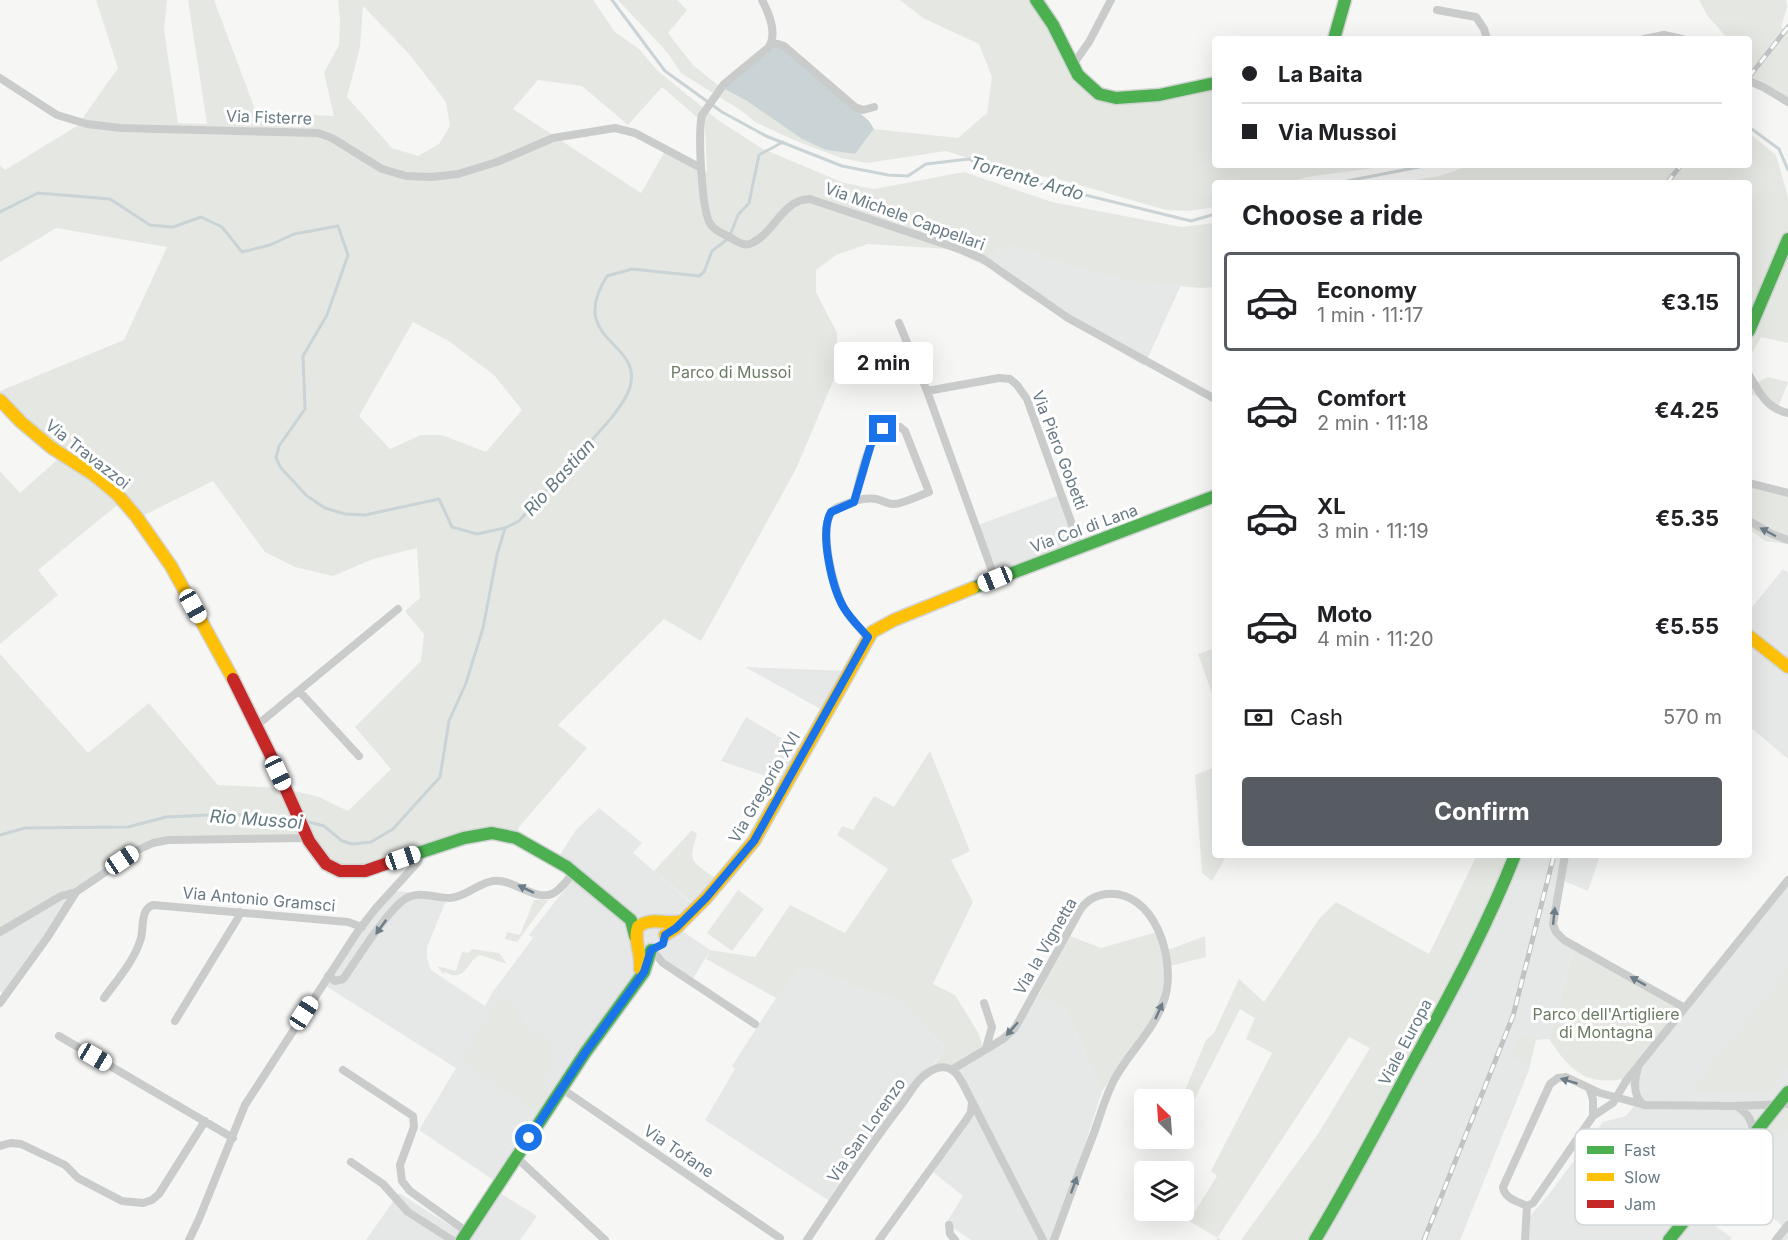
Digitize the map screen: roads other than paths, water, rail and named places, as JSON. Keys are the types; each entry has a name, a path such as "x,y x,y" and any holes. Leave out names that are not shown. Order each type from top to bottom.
{"main road":[{"path":"1036,0 1053,25 1072,66 1099,94 1107,97 1159,95 1212,84"},
{"path":"1335,36 1345,0"},
{"path":"1752,324 1788,239"},
{"name":"Via Travazzoi","path":"0,400 21,422 52,448 110,488 136,516 171,566 226,665 315,851 326,864 334,870 364,871 464,838 499,834 521,841 560,862 631,920"},
{"name":"Via Col di Lana","path":"868,637 879,627 894,620 995,579 1212,497"},
{"name":"Via Gregorio XVI","path":"665,935 684,920 754,841 868,637"},
{"path":"1752,638 1788,667"},
{"name":"Viale Europa","path":"1315,1240 1345,1192 1477,943 1500,896 1514,858"},
{"path":"640,976 637,941 631,920 669,924 684,920"},
{"path":"637,941 638,927 645,921"},
{"path":"465,1236 561,1089 640,976 654,949 663,944 665,935 659,923"},
{"path":"637,941 654,949"},
{"path":"1758,1129 1783,1104 1788,1092"},
{"path":"1670,1240 1682,1225"}],"street":[{"path":"762,0 771,24 772,42 784,46 855,107 863,110 874,107"},
{"path":"1072,66 1089,42 1111,0"},
{"path":"1437,10 1476,17 1486,36"},
{"name":"Via Michele Cappellari","path":"772,42 720,89 702,115 699,133 701,168 708,220 713,228 742,244 748,244 756,241 798,201 813,199 983,259 1068,318 1212,397"},
{"name":"Via Fisterre","path":"0,78 47,109 71,121 106,127 318,133 332,138 382,169 406,176 432,177 465,172 497,162 553,138 615,128 636,133 701,168"},
{"path":"1752,82 1788,102"},
{"path":"899,323 927,391 995,579"},
{"name":"Via Piero Gobetti","path":"927,391 999,378 1010,379 1017,385 1031,409 1080,547"},
{"path":"1752,380 1768,404 1788,413"},
{"path":"854,502 869,449 875,438 889,427 900,427 905,431 929,492 900,503 889,503 871,498 854,502 837,508 828,517 829,561 841,603 868,637"},
{"path":"1752,484 1788,493"},
{"path":"1752,523 1788,540"},
{"path":"256,726 398,609"},
{"path":"299,691 359,756"},
{"path":"0,932 61,896 76,892 138,850 160,841 307,835"},
{"path":"189,1240 246,1105 362,927 419,861 422,852"},
{"path":"1564,858 1553,919 1556,932 1564,940 1686,1008"},
{"path":"328,976 335,981 343,979 394,909 407,898 420,894 456,897 494,881 512,883 538,896 549,895 558,890 573,872"},
{"path":"1584,1129 1593,1116 1613,1103 1626,1081 1788,880"},
{"path":"0,1003 47,938 76,892"},
{"name":"Via la Vignetta","path":"953,1070 1003,1038 1014,1028 1080,910 1088,900 1102,895 1119,894 1129,897 1144,908 1166,952 1168,974 1165,997 1152,1025 1113,1082 1054,1240"},
{"name":"Via Antonio Gramsci","path":"104,998 138,947 142,936 144,913 153,905 348,922 362,927"},
{"path":"175,1021 240,912"},
{"path":"654,949 661,961 755,1024"},
{"path":"640,976 654,963 661,961"},
{"path":"984,1004 992,1027 986,1048"},
{"path":"59,1036 233,1138"},
{"name":"Via San Lorenzo","path":"807,1240 922,1077 939,1068 949,1067 953,1070"},
{"path":"1638,1067 1635,1092 1638,1099 1645,1105"},
{"path":"343,1070 413,1116 414,1127 400,1165 402,1181 410,1191 465,1236"},
{"path":"953,1070 960,1077 1043,1240"},
{"path":"1527,1206 1510,1198 1503,1191 1503,1187 1550,1084 1558,1078 1566,1077 1599,1093 1645,1105 1783,1104"},
{"path":"1599,1093 1614,1089 1626,1081"},
{"path":"1589,1088 1594,1103 1593,1116"},
{"name":"Via Tofane","path":"561,1089 780,1238"},
{"path":"879,1240 966,1120 972,1101"},
{"path":"1736,1106 1750,1118 1752,1129"},
{"path":"0,1146 11,1143 21,1144 65,1165 78,1178 110,1196 138,1204 152,1200 159,1194 205,1121"},
{"path":"1527,1206 1533,1203 1575,1142"},
{"path":"516,1157 605,1240"},
{"path":"351,1162 383,1184 408,1212 452,1240"},
{"path":"1525,1240 1527,1206"},
{"path":"949,1225 950,1234 955,1240"},
{"path":"1776,1240 1788,1225"}],"waterway":[{"name":"Torrente Ardo","path":"612,0 665,71 722,112 766,136 842,166 888,175 908,176 926,164 969,159 1012,177 1191,221 1212,215"},
{"name":"Torrente Ardo","path":"1752,129 1779,149 1788,170"},
{"name":"Rio Bastian","path":"0,212 38,193 110,199 150,225 173,227 201,217 222,227 242,252 270,245 294,234 338,226 348,255 327,315 303,356 305,409 279,446 276,458 281,468 307,496 325,508 345,514 365,515 439,499 452,527 477,534 505,528 519,521 608,422 626,397 630,387 631,371 626,359 600,328 595,315 597,298 607,276 632,269 699,276 704,272 712,251 729,238 738,215 749,203 759,155 783,142"},
{"name":"Torrente Ardo","path":"1352,180 1414,168"},
{"name":"Rio Mussoi","path":"305,821 324,826 342,841 352,844 371,842 393,829 440,777 449,721 466,683 483,628 497,555 505,528"},
{"name":"Rio Mussoi","path":"0,835 25,828 128,827 166,817 230,814 296,820"}],"railway":[{"path":"1752,73 1788,27"},
{"path":"1669,180 1679,168"},
{"path":"1424,1240 1513,1016 1553,858"}],"park label":[{"name":"Parco di Mussoi","path":"731,372"},
{"name":"Parco dell'Artigliere di Montagna","path":"1606,1023"}]}
